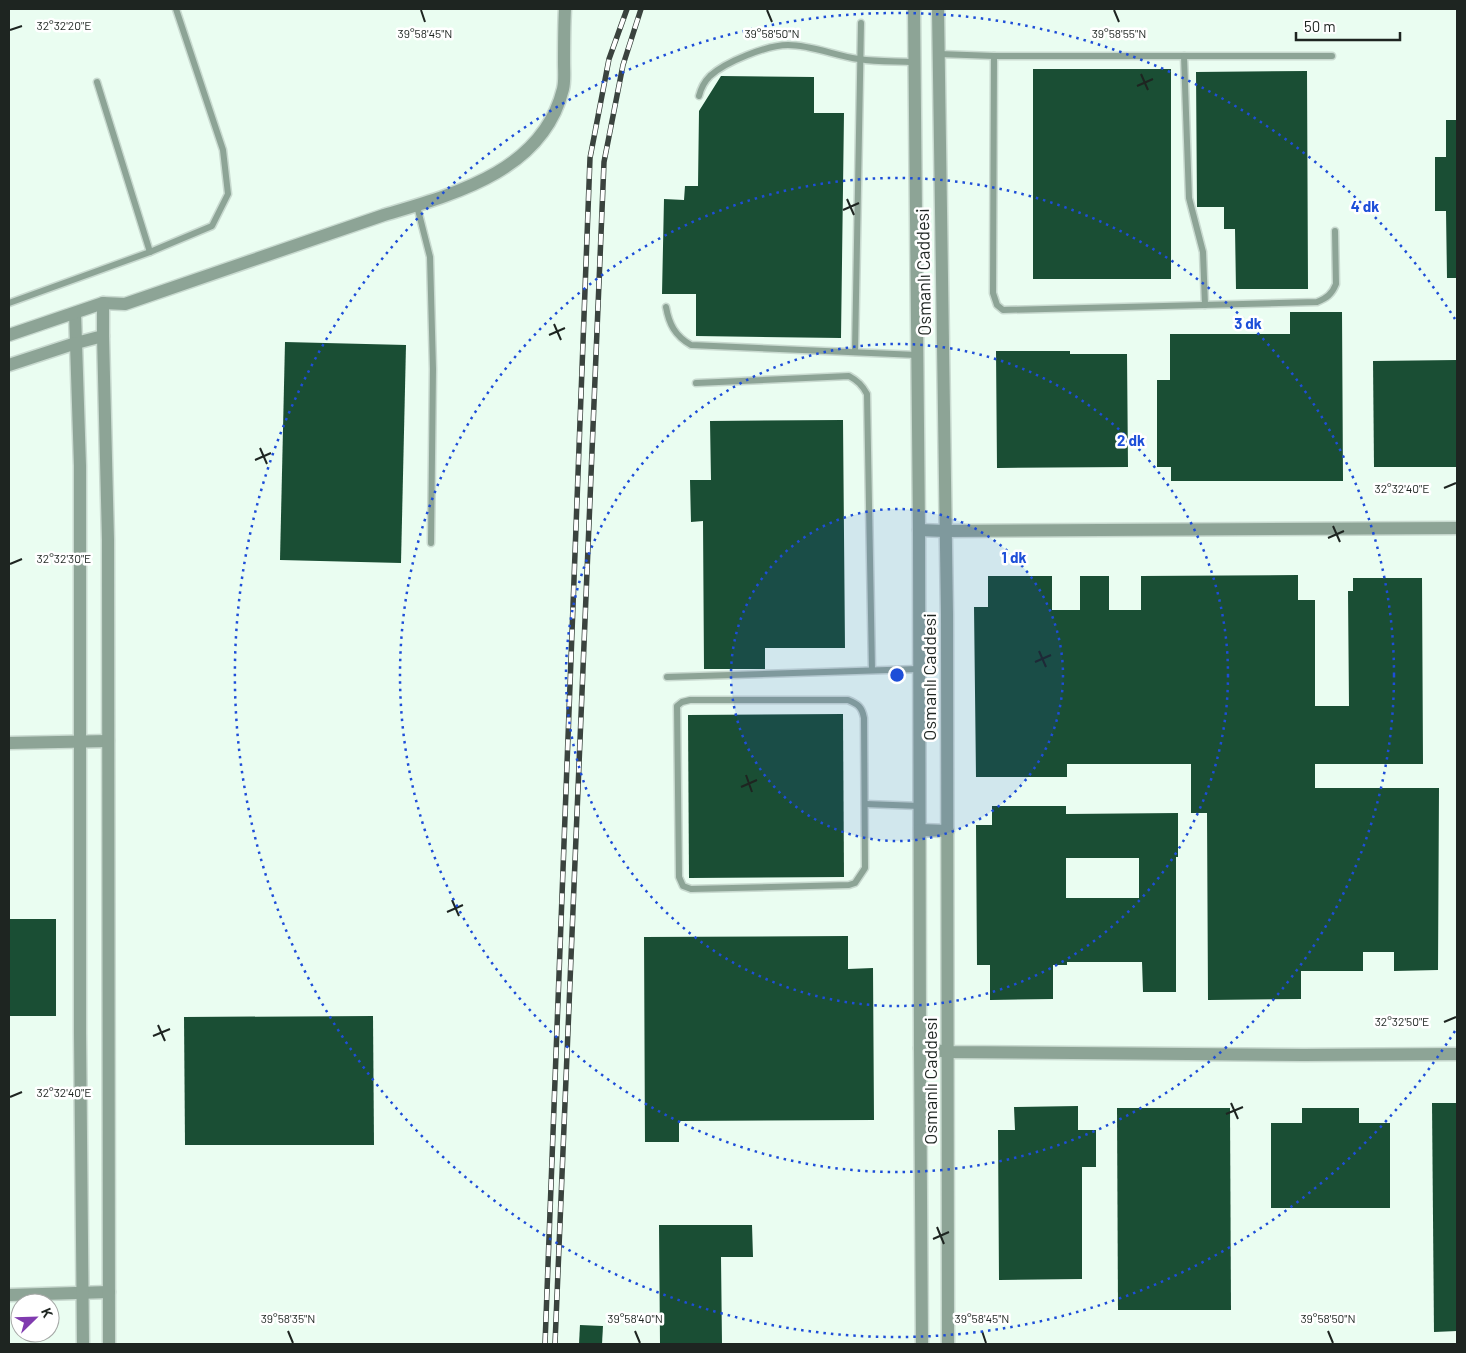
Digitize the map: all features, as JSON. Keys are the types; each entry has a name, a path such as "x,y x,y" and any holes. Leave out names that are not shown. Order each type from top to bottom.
{"street":[{"path":"9,334 104,303 125,304 384,215 417,206 474,184 500,171 520,157 544,133 554,115 563,88 564,9"},
{"path":"914,9 920,669 922,1344"},
{"name":"Osmanlı Caddesi","path":"938,9 946,531 949,1052 948,1344"},
{"path":"104,303 103,336 108,540 109,1344"},
{"path":"76,313 80,466 80,1034 83,1344"},
{"path":"9,365 103,336"},
{"path":"919,530 1457,528"},
{"path":"9,743 108,741"},
{"path":"920,830 948,830"},
{"path":"920,1048 949,1052 1294,1055 1457,1054"},
{"path":"9,1295 109,1292"}],"lane":[{"path":"9,303 150,252 212,226 228,194 222,150 176,9"},
{"path":"855,352 861,23"},
{"path":"699,96 701,87 711,75 743,56 777,46 790,45 808,48 860,60 913,62"},
{"path":"938,54 994,56 1332,56"},
{"path":"994,56 993,292 997,305 1003,310 1317,302 1327,298 1336,284 1335,232"},
{"path":"1184,56 1188,198 1203,252 1205,305"},
{"path":"97,82 150,252"},
{"path":"417,206 430,257 434,369 431,543"},
{"path":"666,307 673,330 682,340 691,345 917,355"},
{"path":"696,383 849,376 864,388 866,394 872,670"},
{"path":"666,677 920,669"},
{"path":"690,700 848,700 857,704 862,709 864,718 864,804 865,868 855,883 849,886 691,889 683,886 679,878 677,706 682,702 690,700"},
{"path":"864,804 920,806"}],"building":[{"path":"1033,69 1171,69 1171,279 1033,279"},
{"path":"1307,71 1308,289 1236,289 1235,229 1224,229 1224,207 1197,207 1196,72"},
{"path":"721,76 814,77 814,113 844,113 841,338 696,336 696,294 662,294 664,199 684,200 685,186 698,186 699,111"},
{"path":"1446,120 1457,120 1457,278 1447,278 1446,211 1435,211 1435,157 1446,157"},
{"path":"1290,312 1342,312 1343,481 1171,481 1171,467 1157,467 1157,380 1170,380 1170,334 1290,334"},
{"path":"285,342 406,345 401,563 280,560"},
{"path":"996,351 1070,351 1070,354 1127,354 1128,467 997,468"},
{"path":"1457,360 1457,467 1374,467 1373,361"},
{"path":"843,420 845,648 765,648 765,669 704,669 703,521 691,522 690,480 711,480 710,421"},
{"path":"1298,575 1298,600 1315,600 1315,706 1349,706 1348,591 1353,591 1353,578 1422,578 1423,764 1315,764 1315,788 1439,788 1438,970 1394,971 1394,952 1363,952 1363,971 1301,971 1301,999 1208,1000 1207,813 1191,813 1191,764 1067,764 1067,777 976,777 974,607 988,607 988,576 1052,576 1052,610 1080,610 1080,576 1109,576 1109,610 1141,610 1141,576"},
{"path":"843,714 844,877 689,878 688,715"},
{"path":"992,806 1066,806 1066,814 1178,813 1178,857 1176,857 1176,992 1143,992 1142,962 1067,962 1067,965 1053,965 1053,999 990,1000 990,965 977,965 976,825 992,825","holes":["1066,858 1139,858 1139,898 1066,898"]},
{"path":"9,919 56,919 56,1016 9,1016"},
{"path":"848,936 848,969 873,968 874,1120 679,1121 679,1142 645,1142 644,937"},
{"path":"373,1016 374,1145 185,1145 184,1017"},
{"path":"1432,1103 1457,1103 1457,1331 1434,1332"},
{"path":"1078,1106 1078,1130 1096,1130 1096,1167 1082,1167 1082,1279 999,1280 998,1130 1015,1130 1014,1107"},
{"path":"1117,1108 1230,1108 1231,1310 1118,1310"},
{"path":"1302,1108 1359,1108 1359,1123 1390,1123 1390,1208 1271,1208 1271,1123 1302,1123"},
{"path":"659,1225 752,1225 753,1257 721,1257 722,1344 660,1344"},
{"path":"580,1325 603,1326 602,1344 579,1344"}],"railway":[{"path":"545,1344 590,158 609,59 627,9"},
{"path":"555,1344 604,162 623,65 641,9"}]}
